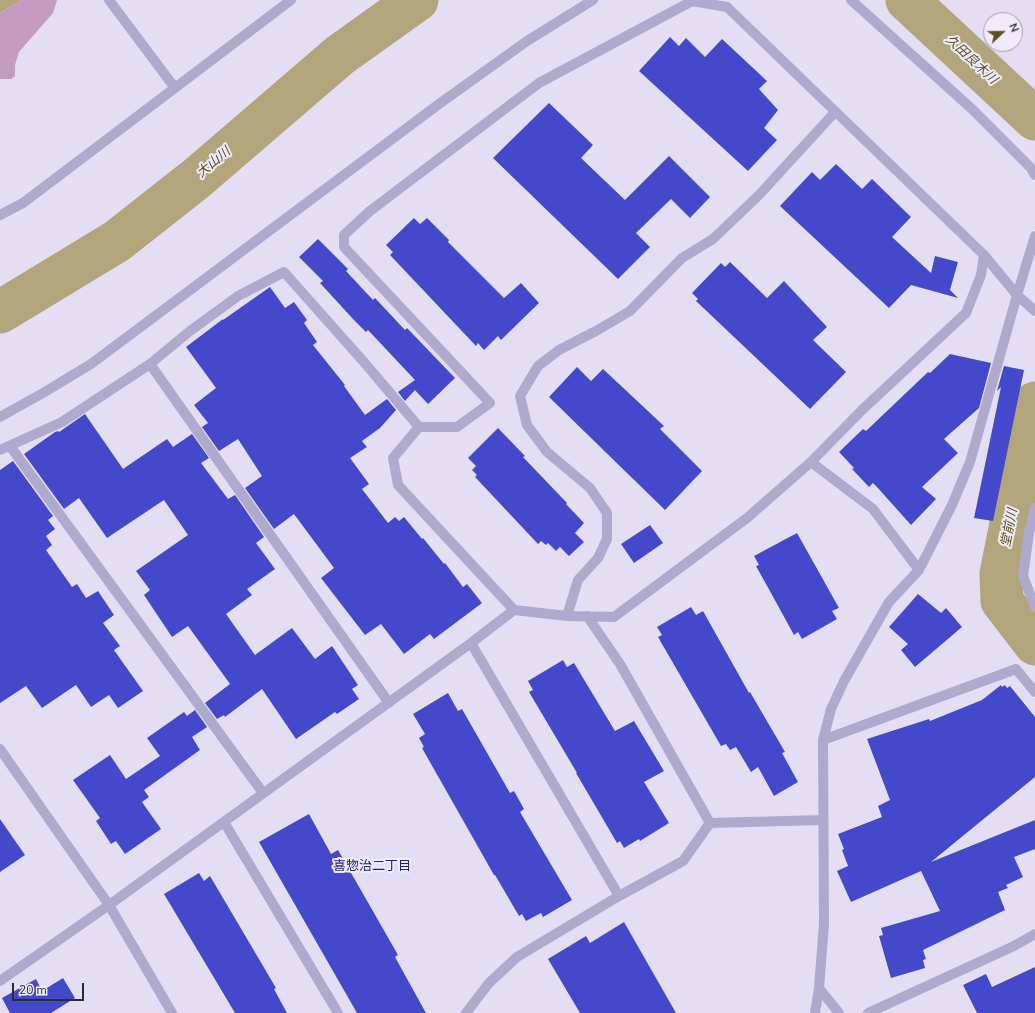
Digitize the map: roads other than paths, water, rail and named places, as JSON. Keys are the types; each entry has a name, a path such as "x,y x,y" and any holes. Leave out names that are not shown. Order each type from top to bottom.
{"street":[{"path":"109,0 175,88"},
{"path":"0,215 22,203 291,0"},
{"path":"0,416 92,364 439,104 527,41 593,0"},
{"path":"851,0 972,109 1031,168 1035,175"},
{"path":"0,450 62,422 150,364 190,331 238,296 284,272 419,427 457,427 490,403 344,247 344,234 370,211 539,83 692,1 727,7 984,255 1017,295 1035,311"},
{"path":"567,616 578,580 598,558 607,539 607,513 590,488 547,452 527,426 520,396 538,366 558,350 630,312 682,258 713,239 760,194 835,112"},
{"path":"815,1013 819,988 824,924 823,740 831,710 844,681 890,602 919,570 952,505 970,462 1035,236"},
{"path":"419,427 393,458 398,485 514,610 567,616 614,617 747,518 811,462 862,410 966,313 981,276 984,255"},
{"path":"150,364 389,703"},
{"path":"10,446 263,793"},
{"path":"811,462 873,509 919,570"},
{"path":"1035,508 1029,533 1023,576 1035,607"},
{"path":"0,981 109,905 389,703 514,610"},
{"path":"587,616 620,664 710,823"},
{"path":"471,643 619,896"},
{"path":"823,740 1016,669 1035,692"},
{"path":"0,749 109,905 172,1013"},
{"path":"710,823 823,820"},
{"path":"224,822 338,1013"},
{"path":"466,1013 489,983 517,957 619,896 683,860 710,823"},
{"path":"868,1013 1014,946 1035,934"},
{"path":"819,988 839,1013"}],"waterway":[{"name":"大山川","path":"0,312 117,241 197,178 340,55 417,0"},
{"name":"久田良木川","path":"907,0 1035,119"},
{"name":"堂前川","path":"1035,403 1001,574 1002,601 1035,644"}],"district":[{"name":"喜惣治二丁目","path":"372,867"}]}
